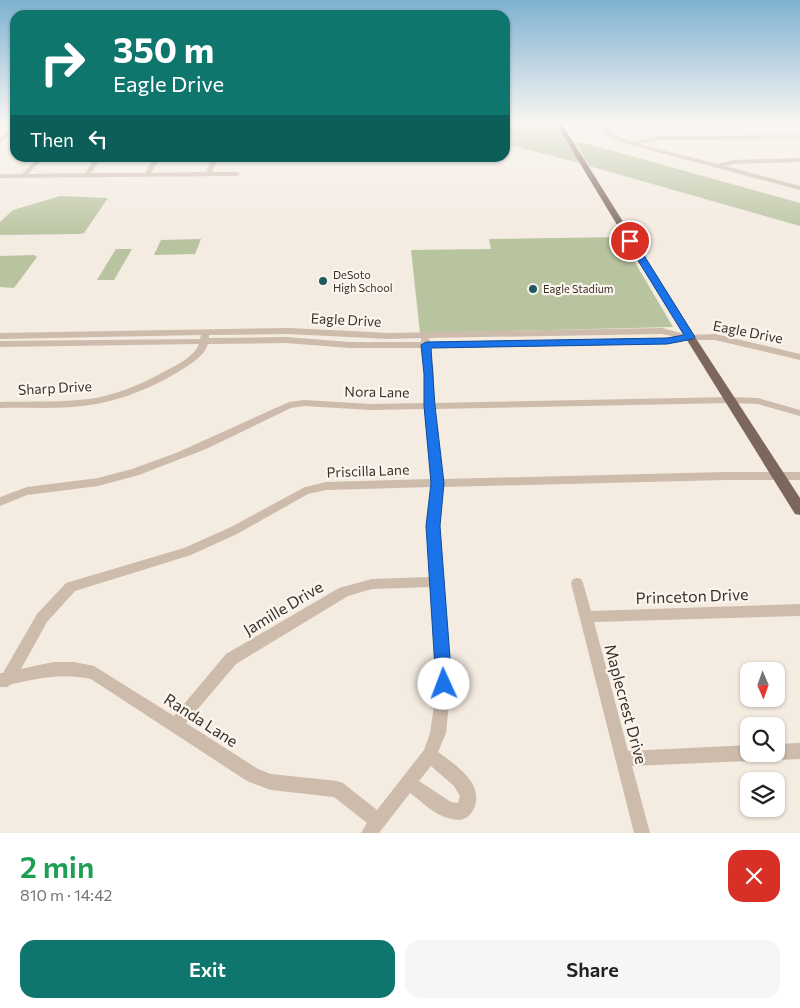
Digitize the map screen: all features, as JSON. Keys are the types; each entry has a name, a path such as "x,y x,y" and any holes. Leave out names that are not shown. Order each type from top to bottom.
{"main road":[{"path":"583,163 690,337 800,510"}],"street":[{"path":"24,176 36,163"},
{"path":"86,176 95,163"},
{"path":"147,175 154,163"},
{"path":"208,174 213,163"},
{"path":"706,163 800,188"},
{"path":"718,166 730,163"},
{"path":"0,176 237,174"},
{"name":"Eagle Drive","path":"0,336 68,339 205,337 350,345 425,340 667,341 690,337 715,337 800,357"},
{"name":"Sharp Drive","path":"0,405 96,401 128,392 168,373 187,361 201,349 205,337"},
{"name":"Eagle Drive","path":"0,344 68,339"},
{"path":"373,827 410,783 429,755 438,733 444,684 433,526 438,483 429,406 429,374 425,340"},
{"name":"Nora Lane","path":"0,502 38,489 110,480 171,461 289,405 304,403 371,407 731,400 758,401 800,413"},
{"name":"Priscilla Lane","path":"4,680 42,618 72,587 186,552 234,531 306,491 326,486 800,476"},
{"name":"Jamille Drive","path":"176,724 231,659 344,592 372,584 437,582"},
{"name":"Maplecrest Drive","path":"577,583 642,833"},
{"name":"Princeton Drive","path":"585,617 800,610"},
{"name":"Randa Lane","path":"4,680 53,669 74,669 94,673 253,775 270,782 337,789 373,827"},
{"path":"785,752 800,751"},
{"path":"622,759 740,753"},
{"path":"410,783 448,810 462,812 468,806 470,794 463,783 429,755"}],"green space":[{"path":"587,163 656,163 800,203 800,226 589,166"},
{"path":"60,196 108,198 84,233 0,235 0,222 13,210"},
{"name":"Eagle Stadium","path":"620,237 673,327 420,333 411,250 491,249 489,239"},
{"path":"201,239 195,254 154,255 161,240"},
{"path":"116,249 132,249 114,280 97,280"},
{"path":"34,255 37,257 14,288 0,287 0,256"}],"place":[{"name":"DeSoto High School","path":"323,281"},
{"name":"Eagle Stadium","path":"533,289"}],"route":[{"path":"444,684 443,640 433,526 438,483 429,406 429,374 426,345 667,341 690,337 630,241"}]}
